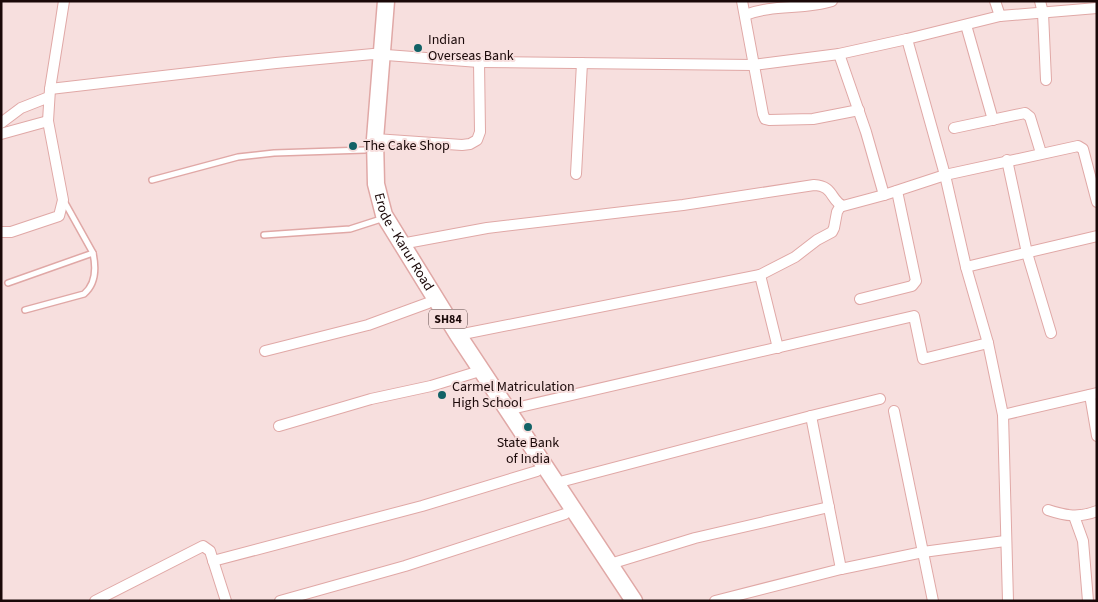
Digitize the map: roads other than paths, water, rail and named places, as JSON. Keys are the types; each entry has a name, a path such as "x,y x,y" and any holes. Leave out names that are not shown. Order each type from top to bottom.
{"main road":[{"name":"Erode - Karur Road","path":"376,1 378,54"},
{"name":"Erode - Karur Road","path":"386,1 378,54 366,182 369,199 393,249 451,341 508,410 634,601"},
{"name":"Erode - Karur Road","path":"370,144 378,197 384,215 458,335 537,472 623,601"}],"street":[{"path":"1,232 11,232 59,216 63,200 48,121 49,93 64,1"},
{"path":"742,1 762,114 767,120 813,118 859,110"},
{"path":"745,15 762,10 816,6 832,1"},
{"path":"996,1 1000,16"},
{"path":"1040,1 1044,13 1046,80"},
{"path":"1,123 8,116 49,93 276,62 378,54 479,62 753,65 840,54 1000,16 1097,8"},
{"path":"966,25 993,120"},
{"path":"908,39 945,175 966,267 988,343 1003,415 1008,601"},
{"path":"840,54 884,195"},
{"path":"370,144 462,145 470,144 477,140 480,132 479,62"},
{"path":"576,174 582,64"},
{"path":"954,128 1028,114 1041,153"},
{"path":"1,134 48,121"},
{"path":"841,205 848,205 884,195 945,175 1007,160 1075,147 1082,148 1097,202"},
{"path":"1007,160 1027,253 1052,333"},
{"path":"401,244 487,228 684,205 814,185 821,185 827,188 841,205"},
{"path":"860,299 912,286 916,281 897,191"},
{"path":"458,335 760,275 795,257 817,240 832,232 837,212 841,205"},
{"path":"966,267 1097,236"},
{"path":"760,275 778,348"},
{"path":"265,351 368,324 428,302"},
{"path":"508,410 914,316 923,358 988,343"},
{"path":"279,426 371,399 431,386 478,372"},
{"path":"1003,415 1093,394 1097,436"},
{"path":"556,483 880,399"},
{"path":"894,411 933,601"},
{"path":"811,416 841,569"},
{"path":"213,562 422,506 537,472"},
{"path":"610,564 695,538 829,507"},
{"path":"1048,510 1064,516 1097,511"},
{"path":"280,601 405,566 565,514"},
{"path":"1074,516 1083,541 1088,601"},
{"path":"714,601 841,569 923,552 1005,541"},
{"path":"95,601 203,546 207,548 213,562 226,601"}],"lane":[{"path":"152,180 238,157 370,144"},
{"path":"25,310 78,296 87,291 94,277 95,261 93,253 63,200"},
{"path":"264,234 350,229 378,220"},
{"path":"8,283 93,253"}],"place":[{"name":"Indian Overseas Bank","path":"418,48"},
{"name":"The Cake Shop","path":"353,146"},
{"name":"Carmel Matriculation High School","path":"442,395"},
{"name":"State Bank of India","path":"528,427"}]}
